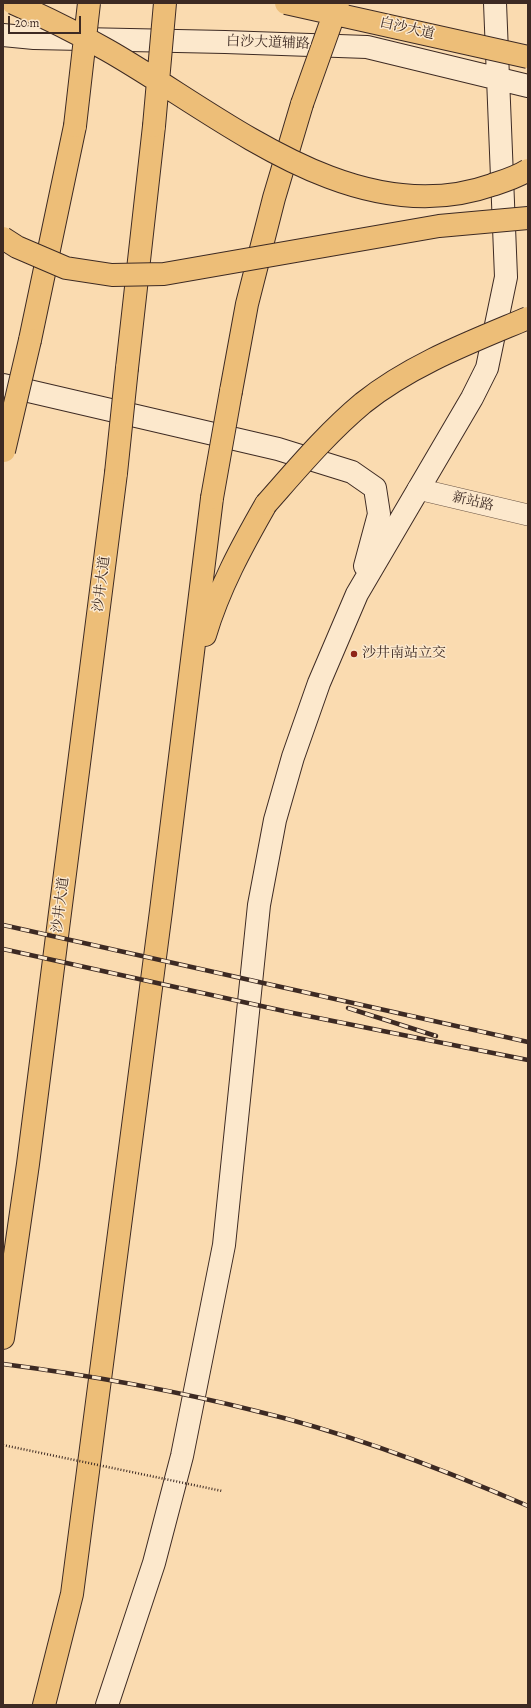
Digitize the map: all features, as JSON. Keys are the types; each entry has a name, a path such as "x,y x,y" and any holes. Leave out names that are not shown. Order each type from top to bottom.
{"highway":[{"path":"13,3 108,51 264,147 325,176 370,189 416,197 453,195 480,189 528,170"},
{"path":"4,454 30,340 75,126 89,3"},
{"name":"沙井大道","path":"3,1338 28,1164 116,472 154,126 165,3"},
{"name":"白沙大道","path":"286,3 528,57"},
{"path":"44,1705 72,1594 160,919 212,498 230,391 247,304 274,198 302,104 338,3"},
{"path":"3,238 17,247 66,268 112,275 164,274 439,226 528,218"},
{"path":"187,693 214,607 231,564 266,504 325,438 364,403 406,374 441,355 528,318"}],"main road":[{"path":"107,1705 118,1676 154,1563 182,1456 224,1245 259,905 275,820 293,757 319,683 357,594 472,398 487,368 506,277 495,3"},
{"name":"白沙大道辅路","path":"3,35 34,38 367,47 528,86"},
{"path":"3,385 278,449 352,472 375,488 379,514 357,594"}],"street":[{"name":"新站路","path":"418,489 528,515"}],"path":[{"path":"3,1445 222,1491"}],"railway":[{"path":"3,925 528,1042"},
{"path":"3,949 293,1013 528,1060"},
{"path":"348,1008 436,1036"},
{"path":"3,1364 99,1378 162,1390 225,1403 291,1420 394,1452 528,1506"}],"place":[{"name":"沙井南站立交","path":"354,654"}]}
